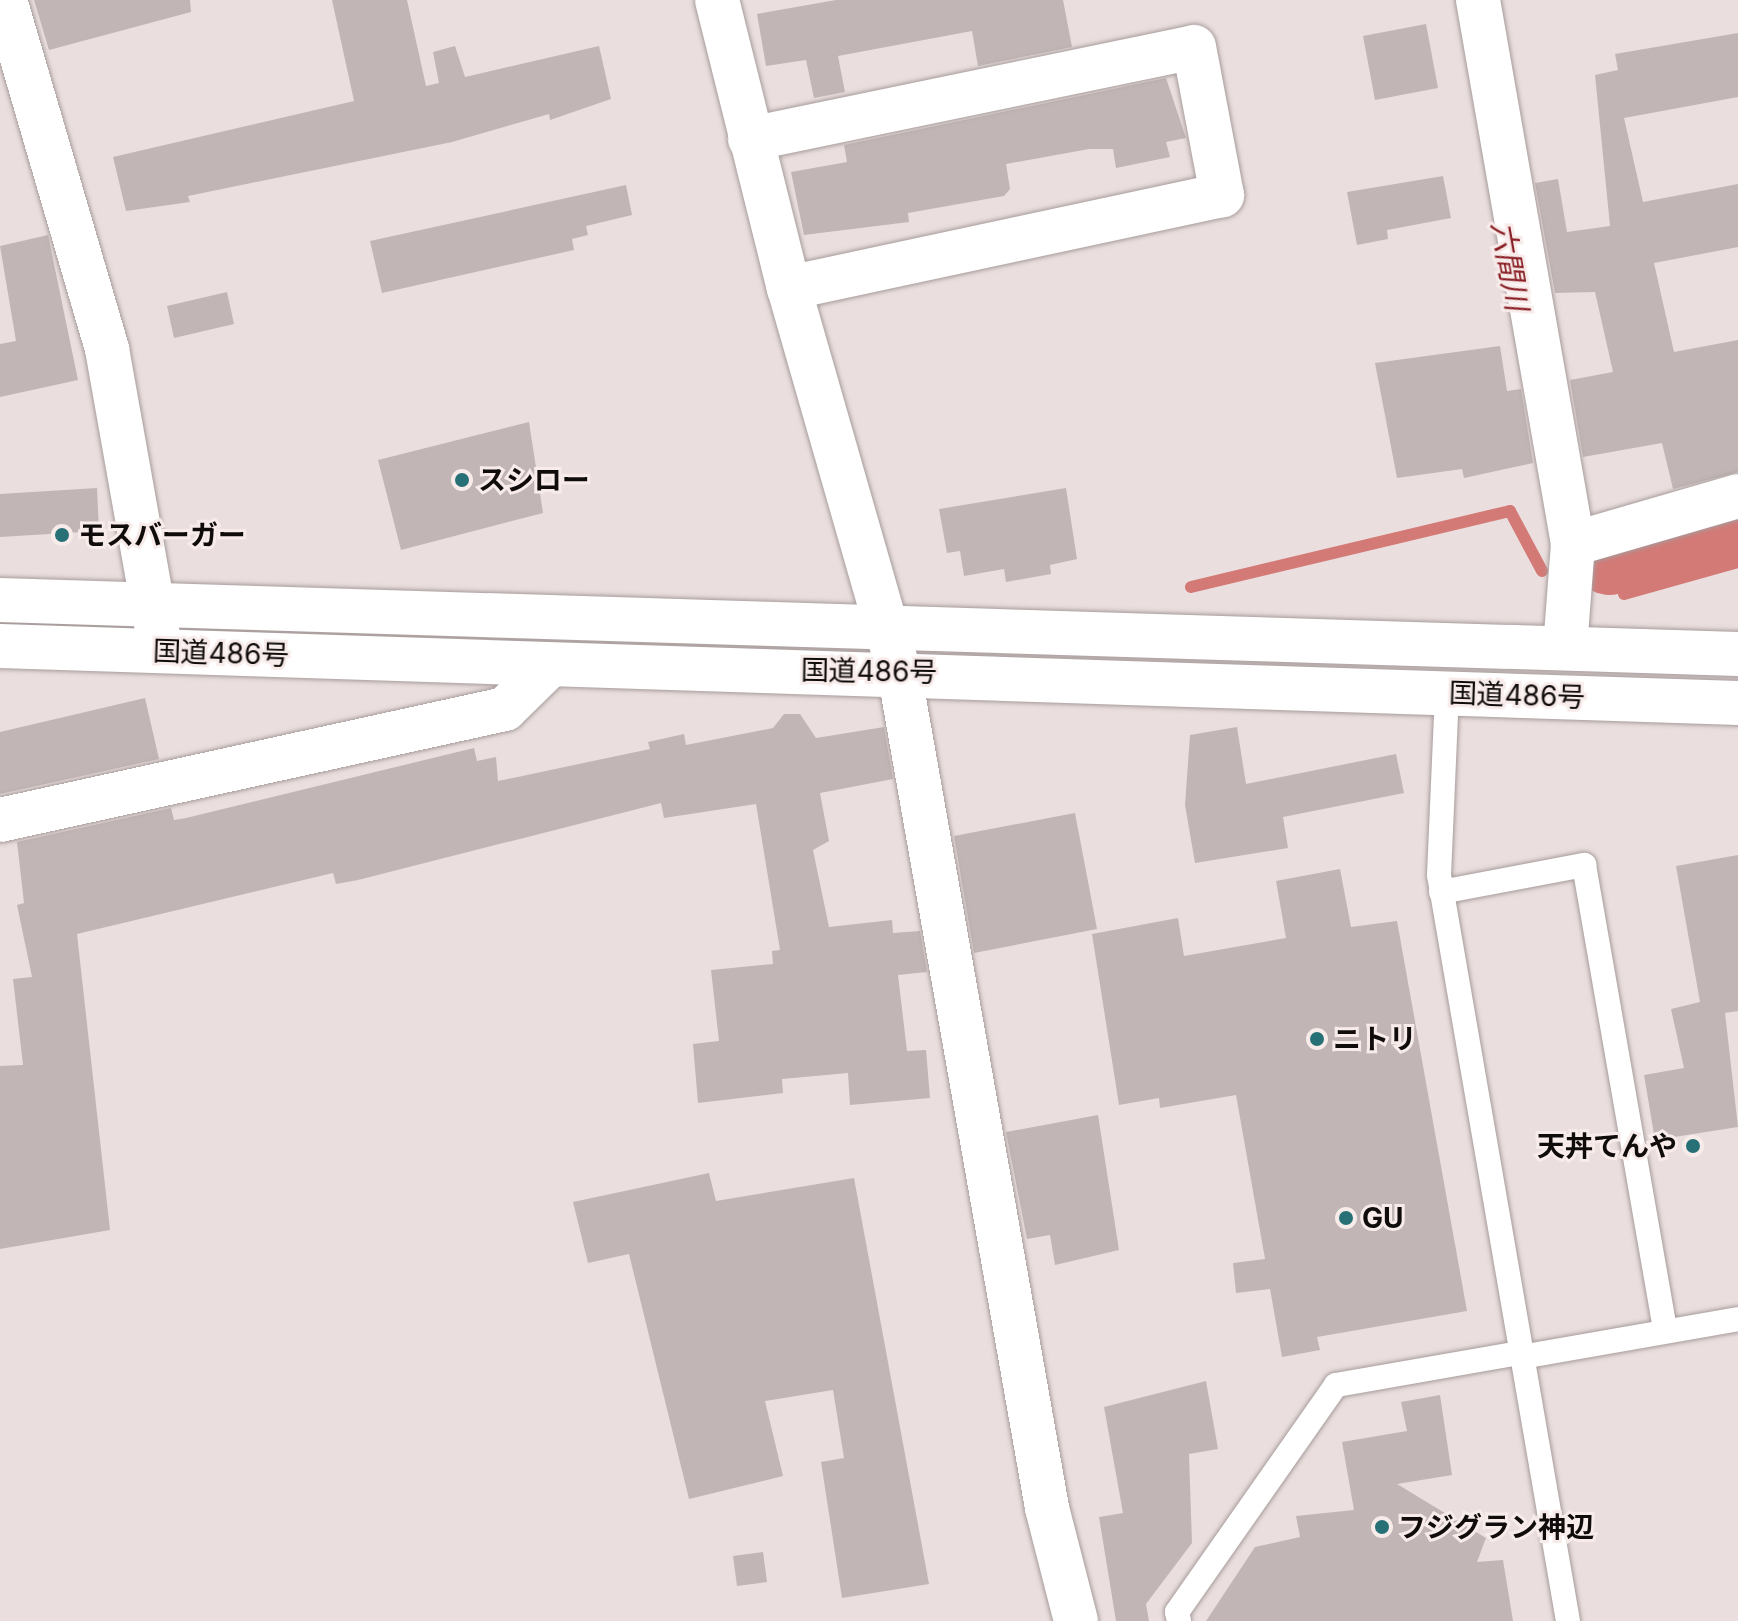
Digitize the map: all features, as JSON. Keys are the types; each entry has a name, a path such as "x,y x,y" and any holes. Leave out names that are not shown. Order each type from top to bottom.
{"main road":[{"path":"5,0 107,349 161,651"},
{"path":"717,0 789,288 899,671 1047,1508 1076,1621"},
{"path":"1478,0 1573,544 1565,648"},
{"path":"750,139 1194,47 1222,195 789,288"},
{"path":"1573,544 1738,496"},
{"name":"国道486号","path":"0,600 886,625 1738,654"},
{"name":"国道486号","path":"0,646 550,665 899,671 1738,703"},
{"path":"0,820 505,709 550,665"}],"lane":[{"path":"1447,692 1441,892 1568,1621"},
{"path":"1441,892 1584,865 1665,1331"},
{"path":"1179,1621 1177,1612 1336,1385 1738,1319"}],"building":[{"path":"34,0 190,0 191,12 49,50"},
{"path":"332,0 407,0 426,86 439,83 433,52 455,46 465,77 599,46 611,99 550,120 549,114 452,142 188,196 190,202 126,211 113,157 354,101"},
{"path":"836,0 1063,0 1072,47 978,66 972,31 838,56 845,92 814,98 806,60 766,66 757,14"},
{"path":"1426,24 1438,88 1375,100 1363,36"},
{"path":"1738,33 1738,97 1624,118 1643,202 1738,184 1738,247 1654,263 1674,352 1738,340 1738,472 1673,489 1662,443 1583,457 1570,380 1613,372 1595,292 1555,293 1535,183 1558,179 1567,232 1610,226 1595,75 1618,70 1615,54"},
{"path":"1166,78 1186,138 1166,142 1170,157 1116,168 1113,149 1089,149 1006,164 1010,189 1004,196 908,213 909,222 804,235 791,172 847,162 844,145"},
{"path":"1443,176 1451,218 1387,230 1388,239 1357,245 1347,192"},
{"path":"626,185 632,215 586,226 588,235 572,239 574,250 382,293 370,241"},
{"path":"48,235 78,380 0,397 0,344 16,341 0,246"},
{"path":"227,292 234,324 174,338 167,306"},
{"path":"1500,346 1507,391 1521,389 1533,463 1464,478 1462,469 1397,478 1375,363"},
{"path":"529,422 543,513 401,550 378,460"},
{"path":"97,488 99,531 0,537 0,494"},
{"path":"1066,488 1077,559 1050,565 1051,574 1006,582 1004,569 964,576 960,551 947,553 939,509"},
{"path":"145,698 159,759 0,794 0,732"},
{"path":"784,714 800,714 816,738 884,727 893,779 820,793 829,841 813,850 829,927 892,920 893,933 920,931 927,972 898,975 907,1051 926,1050 930,1098 850,1105 848,1073 782,1079 783,1093 698,1103 693,1044 719,1041 711,970 773,964 772,951 780,950 756,804 664,818 661,803 358,880 336,884 333,873 77,934 110,1230 0,1249 0,1066 23,1065 13,979 32,977 17,905 24,903 17,842 171,808 174,820 186,818 474,748 477,761 496,757 498,781 650,749 648,742 684,734 686,745 773,728"},
{"path":"1237,727 1246,784 1396,754 1404,793 1283,817 1288,848 1195,863 1185,805 1190,735"},
{"path":"1075,813 1097,929 974,953 954,836"},
{"path":"1738,855 1738,1011 1725,1013 1738,1127 1655,1140 1644,1075 1684,1068 1671,1009 1700,1002 1676,866"},
{"path":"1340,869 1351,927 1397,921 1467,1311 1317,1337 1320,1350 1282,1357 1270,1289 1236,1293 1233,1263 1265,1259 1236,1095 1160,1108 1159,1098 1119,1105 1092,934 1178,918 1184,956 1286,938 1276,881"},
{"path":"1098,1115 1119,1250 1055,1265 1050,1235 1027,1239 1006,1132"},
{"path":"709,1173 716,1201 854,1178 929,1584 842,1598 821,1462 844,1458 833,1390 765,1401 783,1476 689,1499 629,1254 588,1263 573,1202"},
{"path":"1206,1381 1218,1449 1189,1454 1192,1543 1146,1604 1149,1621 1116,1621 1099,1517 1123,1513 1104,1407"},
{"name":"フジグラン神辺","path":"1440,1395 1452,1475 1397,1484 1486,1538 1477,1562 1503,1560 1513,1621 1206,1621 1255,1547 1300,1537 1296,1516 1354,1510 1342,1442 1407,1431 1401,1402"},
{"path":"763,1552 767,1582 737,1586 733,1556"}],"waterway":[{"path":"1191,587 1510,511 1542,571"},
{"name":"六間川","path":"1609,559 1738,520"},
{"path":"1624,594 1738,562"}],"place":[{"name":"スシロー","path":"462,480"},
{"name":"モスバーガー","path":"62,535"},
{"name":"ニトリ","path":"1317,1039"},
{"name":"天丼てんや","path":"1693,1146"},
{"name":"GU","path":"1346,1218"},
{"name":"フジグラン神辺","path":"1382,1527"}]}
